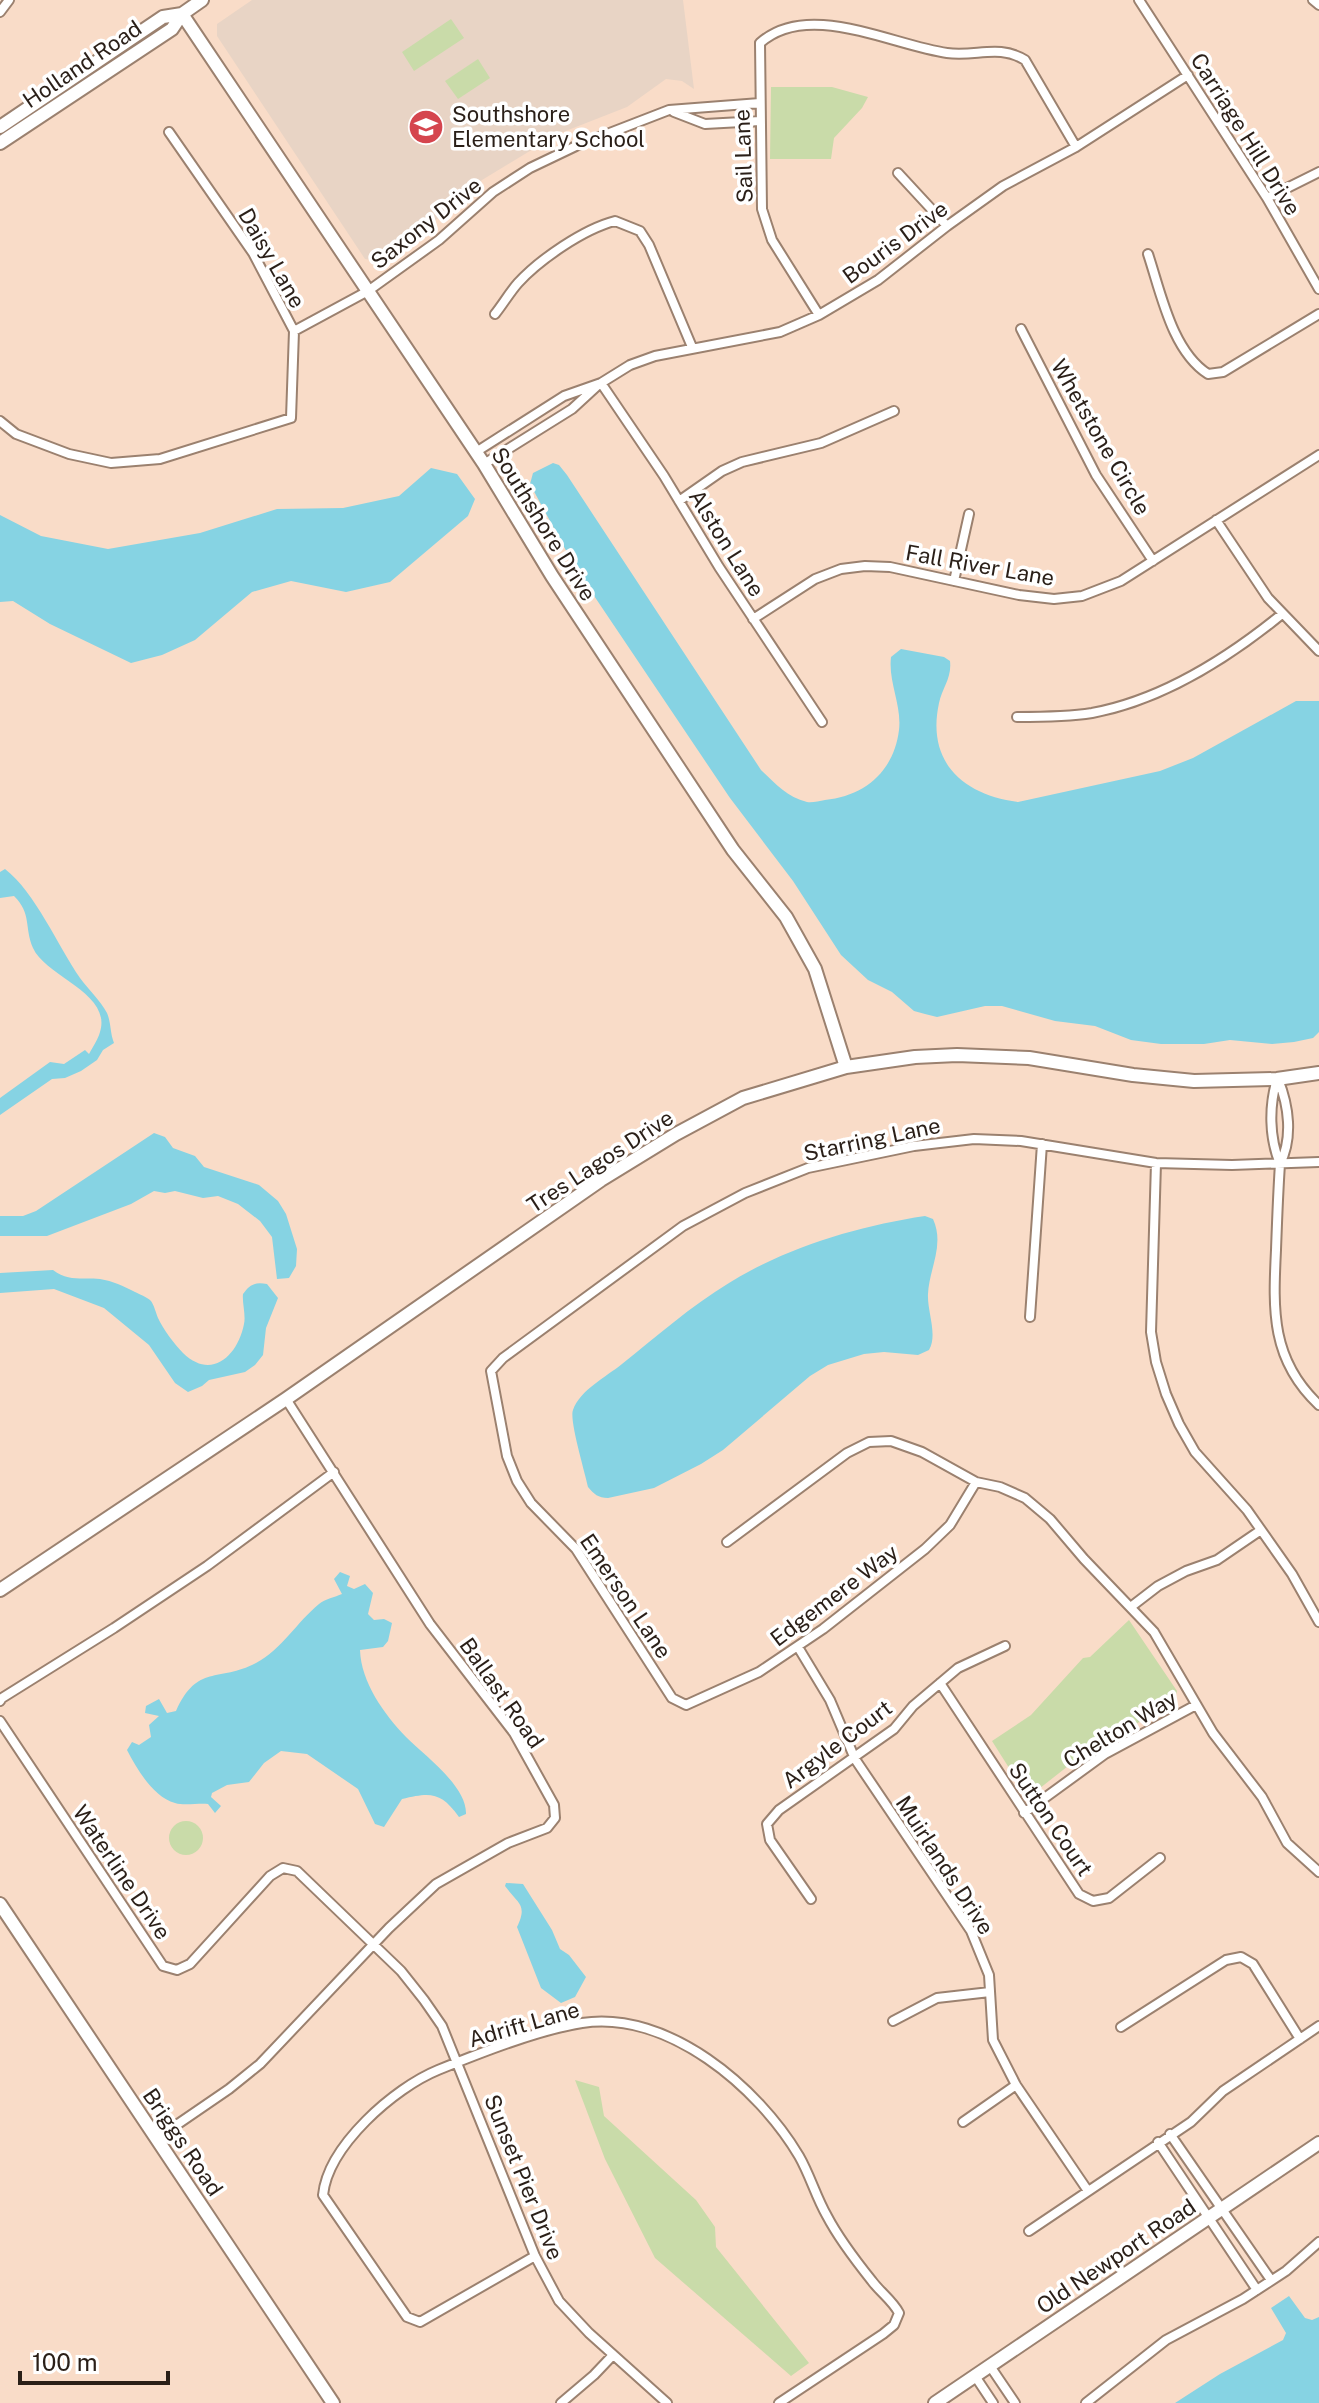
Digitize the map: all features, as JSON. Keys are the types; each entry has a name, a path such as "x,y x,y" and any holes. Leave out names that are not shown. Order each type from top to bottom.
{"street":[{"path":"0,12 9,0"},
{"name":"Holland Road","path":"0,143 172,29 182,14 202,0"},
{"name":"Carriage Hill Drive","path":"1139,0 1267,198 1319,289"},
{"path":"1313,0 1319,5"},
{"name":"Holland Road","path":"0,127 163,17 182,14"},
{"name":"Southshore Drive","path":"182,14 484,464 552,576 733,850 786,917 815,969 846,1067"},
{"name":"Sail Lane","path":"819,315 772,240 762,209 760,43 770,33 785,26 833,22 920,49 952,54 1011,51 1025,60 1076,147"},
{"name":"Bouris Drive","path":"476,452 564,396 601,383 642,360 692,347 780,332 819,315 878,280 1003,186 1076,147 1188,75"},
{"name":"Saxony Drive","path":"294,331 368,291 439,240 493,192 530,168 576,146 669,110 760,103"},
{"path":"720,106 721,123"},
{"path":"669,110 705,124 760,121"},
{"name":"Daisy Lane","path":"0,421 16,434 69,454 111,463 160,459 291,418 294,331 253,253 169,132"},
{"path":"1267,198 1319,172"},
{"path":"898,173 947,226"},
{"path":"495,314 519,281 547,258 586,232 615,221 640,231 649,245 692,347"},
{"path":"1148,254 1173,327 1195,365 1208,374 1223,372 1319,314"},
{"name":"Whetstone Circle","path":"1021,329 1096,475 1153,561"},
{"name":"Bouris Drive","path":"484,464 572,409 601,383"},
{"name":"Alston Lane","path":"601,383 822,722"},
{"path":"552,404 560,416"},
{"path":"679,501 722,471 742,462 821,443 894,411"},
{"name":"Fall River Lane","path":"753,619 815,579 841,569 865,566 890,567 1019,595 1054,599 1082,596 1104,589 1153,561 1319,455"},
{"path":"954,581 969,514"},
{"path":"1216,520 1282,614 1319,651"},
{"path":"1017,717 1091,713 1149,696 1239,647 1282,614"},
{"name":"Tres Lagos Drive","path":"0,1590 286,1399 601,1180 743,1098 846,1067 915,1057 999,1056 1055,1061 1165,1078 1225,1081 1277,1079 1319,1073"},
{"path":"1277,1079 1271,1099 1273,1147 1280,1164"},
{"path":"1277,1079 1285,1097 1288,1147 1280,1164 1274,1300 1276,1324 1286,1361 1295,1379 1318,1402"},
{"name":"Starring Lane","path":"491,1371 503,1358 683,1226 745,1193 808,1168 914,1146 974,1139 1042,1144 1156,1163 1319,1162"},
{"path":"1030,1317 1042,1144"},
{"path":"1156,1163 1151,1332 1156,1362 1174,1414 1195,1452 1261,1530 1292,1574 1319,1622"},
{"name":"Emerson Lane","path":"491,1371 507,1456 517,1481 531,1503 576,1549 672,1698 686,1705"},
{"name":"Ballast Road","path":"156,2139 260,2064 436,1884 481,1857 547,1828 555,1818 554,1805 514,1733 430,1624 286,1399"},
{"path":"727,1542 847,1453 869,1442 891,1441 922,1452 976,1482 1000,1487 1025,1498 1050,1519 1154,1632 1213,1733 1262,1797 1287,1843 1319,1872"},
{"path":"0,1701 207,1566 334,1472"},
{"name":"Edgemere Way","path":"686,1705 759,1672 798,1647 925,1549 950,1525 976,1482"},
{"path":"1132,1606 1158,1586 1186,1571 1217,1560 1261,1530"},
{"name":"Argyle Court","path":"811,1899 770,1840 767,1824 779,1810 894,1729 913,1706 958,1668 1005,1646"},
{"name":"Muirlands Drive","path":"798,1647 830,1700 855,1759 971,1931 989,1975 993,2040 1016,2085 1088,2191"},
{"name":"Sutton Court","path":"940,1683 1079,1894 1093,1901 1109,1898 1160,1858"},
{"name":"Chelton Way","path":"1024,1813 1105,1754 1196,1705"},
{"name":"Waterline Drive","path":"0,1721 163,1966 177,1970 190,1964 270,1876 283,1868 297,1871 373,1945"},
{"name":"Briggs Road","path":"0,1904 333,2403"},
{"name":"Sunset Pier Drive","path":"373,1945 401,1971 442,2026 535,2256 559,2301 667,2403"},
{"path":"1121,2027 1226,1960 1241,1957 1253,1964 1300,2039"},
{"path":"893,2021 937,1998 990,1992"},
{"name":"Adrift Lane","path":"535,2256 420,2322 407,2317 323,2195 325,2178 376,2110 399,2090 458,2062 542,2033 584,2023 622,2023 658,2033 702,2053 731,2077 771,2118 799,2156 827,2218 874,2285 893,2302 899,2313 894,2325 883,2334 779,2403"},
{"path":"1029,2231 1191,2122 1223,2091 1319,2026"},
{"path":"963,2122 1016,2085"},
{"path":"1170,2134 1271,2280"},
{"path":"1158,2142 1257,2290"},
{"name":"Old Newport Road","path":"935,2403 1319,2143"},
{"path":"1186,2183 1199,2175"},
{"path":"1086,2403 1166,2340 1257,2290 1319,2242"},
{"path":"1232,2254 1247,2244"},
{"path":"561,2403 613,2355"},
{"path":"990,2366 1015,2403"},
{"path":"975,2376 993,2403"}],"shaded area":[{"name":"Southshore Elementary School","path":"252,0 683,0 694,89 682,81 666,79 627,107 558,134 482,180 429,226 378,261 365,259 217,36 217,24"}],"green space":[{"path":"451,19 464,38 414,71 402,52"},
{"path":"478,59 490,78 458,99 445,81"},
{"path":"771,87 832,87 868,97 862,108 834,138 831,159 770,159"},
{"path":"1129,1620 1177,1691 1173,1704 1091,1748 1035,1792 1023,1790 992,1741 1031,1715 1083,1658 1090,1657"},
{"path":"186,1821 198,1826 203,1838 198,1850 186,1855 174,1850 169,1838 174,1826"},
{"path":"575,2080 599,2087 604,2116 696,2200 715,2227 716,2247 809,2363 791,2376 655,2258 605,2159"}],"water":[{"path":"553,463 567,475 761,770 776,785 800,800 813,802 853,793 865,787 884,769 896,745 899,730 891,657 901,649 944,657 950,661 950,673 939,703 936,724 938,743 953,772 981,792 1018,802 1160,771 1193,758 1296,701 1319,701 1319,1032 1313,1038 1272,1044 1230,1040 1204,1044 1161,1044 1131,1040 1095,1026 1055,1021 1002,1006 985,1006 937,1017 914,1011 892,992 868,980 841,955 793,881 730,798 576,569 530,484 533,473"},
{"path":"431,468 457,474 475,499 468,516 390,582 346,592 291,581 252,592 195,640 162,655 131,663 50,624 13,601 0,602 0,515 41,536 108,549 200,533 277,509 343,508 399,496"},
{"path":"5,869 26,891 80,978 104,1008 114,1043 81,1071 65,1078 52,1079 0,1115 0,1098 50,1062 64,1064 85,1050 89,1054 99,1035 101,1018 88,996 40,958 33,948 26,915 20,903 14,896 0,898 0,872"},
{"path":"154,1133 165,1137 173,1148 195,1156 204,1167 259,1185 278,1201 286,1214 297,1249 296,1266 289,1278 277,1279 272,1237 260,1221 238,1204 218,1196 203,1198 175,1191 154,1191 131,1204 47,1236 0,1236 0,1216 23,1216 36,1211"},
{"path":"925,1216 933,1219 937,1238 928,1294 932,1330 929,1350 918,1355 864,1354 828,1365 810,1376 723,1450 654,1488 608,1498 596,1495 588,1487 572,1416 576,1403 594,1384 701,1301 751,1270 824,1240"},
{"path":"53,1270 70,1278 109,1281 147,1298 176,1345 194,1361 204,1365 222,1361 236,1346 244,1320 243,1294 248,1288 253,1284 267,1284 278,1298 266,1328 263,1355 255,1365 245,1372 209,1380 188,1392 175,1383 149,1345 104,1308 54,1289 0,1293 0,1273"},
{"path":"340,1572 350,1576 347,1586 354,1589 365,1584 373,1593 368,1614 374,1620 384,1619 392,1623 388,1641 383,1647 360,1650 369,1686 398,1728 452,1782 460,1793 466,1814 459,1817 441,1798 421,1795 402,1799 384,1827 375,1824 358,1789 307,1754 281,1751 264,1763 249,1782 227,1785 212,1793 211,1797 221,1806 215,1813 208,1804 179,1804 160,1795 141,1774 127,1750 132,1742 139,1745 151,1737 149,1725 159,1716 145,1713 146,1706 159,1699 167,1713 176,1711 192,1686 201,1680 243,1669 265,1657 319,1604 342,1594 334,1579"},
{"path":"506,1883 523,1884 552,1930 560,1949 569,1955 586,1977 575,1997 561,2003 541,1988 517,1927 521,1909"},
{"path":"1289,2296 1305,2318 1312,2320 1319,2317 1319,2403 1175,2403 1283,2340 1286,2333 1271,2308"}],"place":[{"name":"Southshore Elementary School","path":"426,127"}]}
